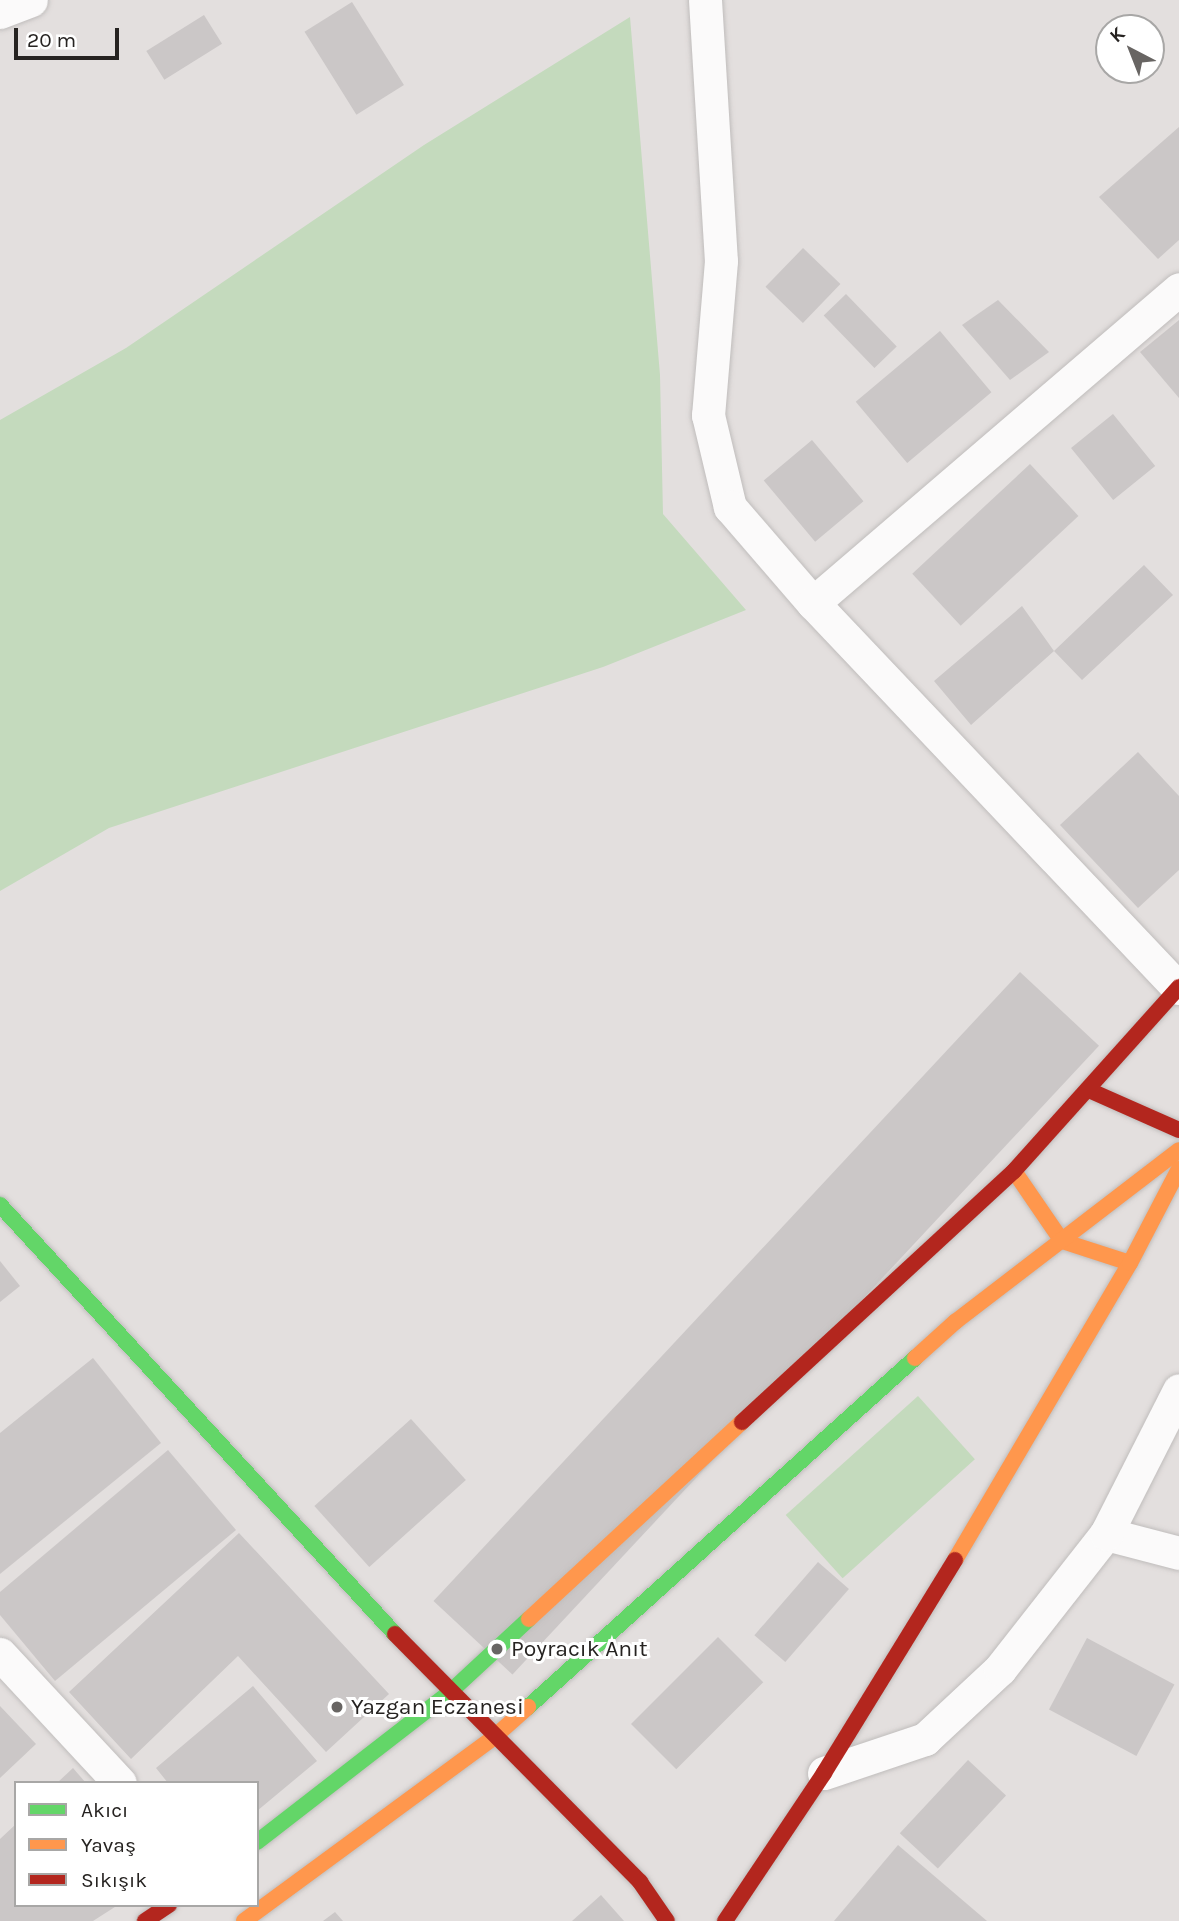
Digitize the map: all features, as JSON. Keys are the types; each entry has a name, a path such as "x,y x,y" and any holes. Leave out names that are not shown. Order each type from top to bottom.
{"main road":[{"path":"259,1840 449,1693 1014,1171 1091,1091 1179,988"},
{"path":"1091,1091 1179,1130"},
{"path":"244,1921 493,1738 955,1322 1179,1150"},
{"path":"725,1921 824,1773 1130,1262 1179,1169"},
{"path":"1014,1171 1062,1241 1130,1262"},
{"path":"0,1205 449,1693 640,1882 667,1921"},
{"path":"145,1921 166,1907"}],"street":[{"path":"0,12 31,0"},
{"path":"705,0 721,261 708,415 730,508 813,603 1179,988"},
{"path":"813,603 1179,289"},
{"path":"824,1773 925,1740 1000,1669 1106,1535 1179,1391"},
{"path":"1106,1535 1179,1553"},
{"path":"0,1654 118,1781"}],"green space":[{"path":"630,17 660,375 663,514 746,610 603,667 109,828 0,891 0,420 126,348 424,145"},
{"path":"918,1396 975,1459 843,1578 786,1515"}],"building":[{"path":"352,2 404,85 356,115 305,32"},
{"path":"204,15 222,44 164,80 146,51"},
{"path":"1179,127 1179,240 1158,259 1099,197"},
{"path":"803,248 840,284 803,323 765,287"},
{"path":"846,294 897,347 874,368 824,316"},
{"path":"998,300 1049,352 1010,380 962,325"},
{"path":"1179,320 1179,398 1140,352"},
{"path":"940,331 991,392 907,463 856,402"},
{"path":"1113,414 1155,466 1113,500 1071,448"},
{"path":"812,440 863,501 815,542 764,480"},
{"path":"1030,464 1078,516 961,626 912,574"},
{"path":"1144,565 1173,595 1082,680 1054,651"},
{"path":"1022,606 1054,651 971,725 934,681"},
{"path":"1138,752 1179,796 1179,870 1138,908 1060,825"},
{"path":"1020,972 1099,1046 512,1675 433,1601"},
{"path":"0,1261 20,1286 0,1302"},
{"path":"93,1358 161,1443 0,1574 0,1433"},
{"path":"411,1419 466,1480 369,1567 314,1506"},
{"path":"168,1450 236,1530 55,1681 0,1615 0,1592"},
{"path":"239,1533 389,1694 326,1752 238,1656 131,1759 69,1692"},
{"path":"818,1562 849,1589 785,1662 754,1635"},
{"path":"718,1637 763,1682 676,1769 631,1724"},
{"path":"1087,1638 1174,1684 1136,1756 1049,1710"},
{"path":"253,1686 317,1761 259,1809 259,1781 166,1781 156,1768"},
{"path":"0,1706 36,1744 0,1778"},
{"path":"968,1760 1006,1795 938,1869 900,1833"},
{"path":"73,1768 84,1781 59,1781"},
{"path":"14,1826 14,1907 115,1907 93,1921 0,1921 0,1839"},
{"path":"898,1845 987,1921 834,1921"},
{"path":"601,1895 624,1921 572,1921"},
{"path":"335,1912 343,1921 323,1921"}],"traffic: fast":[{"path":"0,1205 395,1634"},
{"path":"528,1707 915,1358"},
{"path":"259,1840 449,1693 529,1619"}],"traffic: slow":[{"path":"915,1358 955,1322 1179,1150"},
{"path":"955,1560 1130,1263 1179,1169"},
{"path":"1014,1171 1062,1241 1130,1263"},
{"path":"529,1619 742,1422"},
{"path":"244,1921 493,1738 528,1707"}],"traffic: jam":[{"path":"742,1422 1014,1171 1179,987"},
{"path":"1091,1091 1179,1130"},
{"path":"725,1921 824,1773 955,1560"},
{"path":"395,1634 640,1882 667,1921"},
{"path":"145,1921 166,1907"}],"place":[{"name":"Poyracık Anıt","path":"497,1649"},
{"name":"Yazgan Eczanesi","path":"337,1707"}]}
